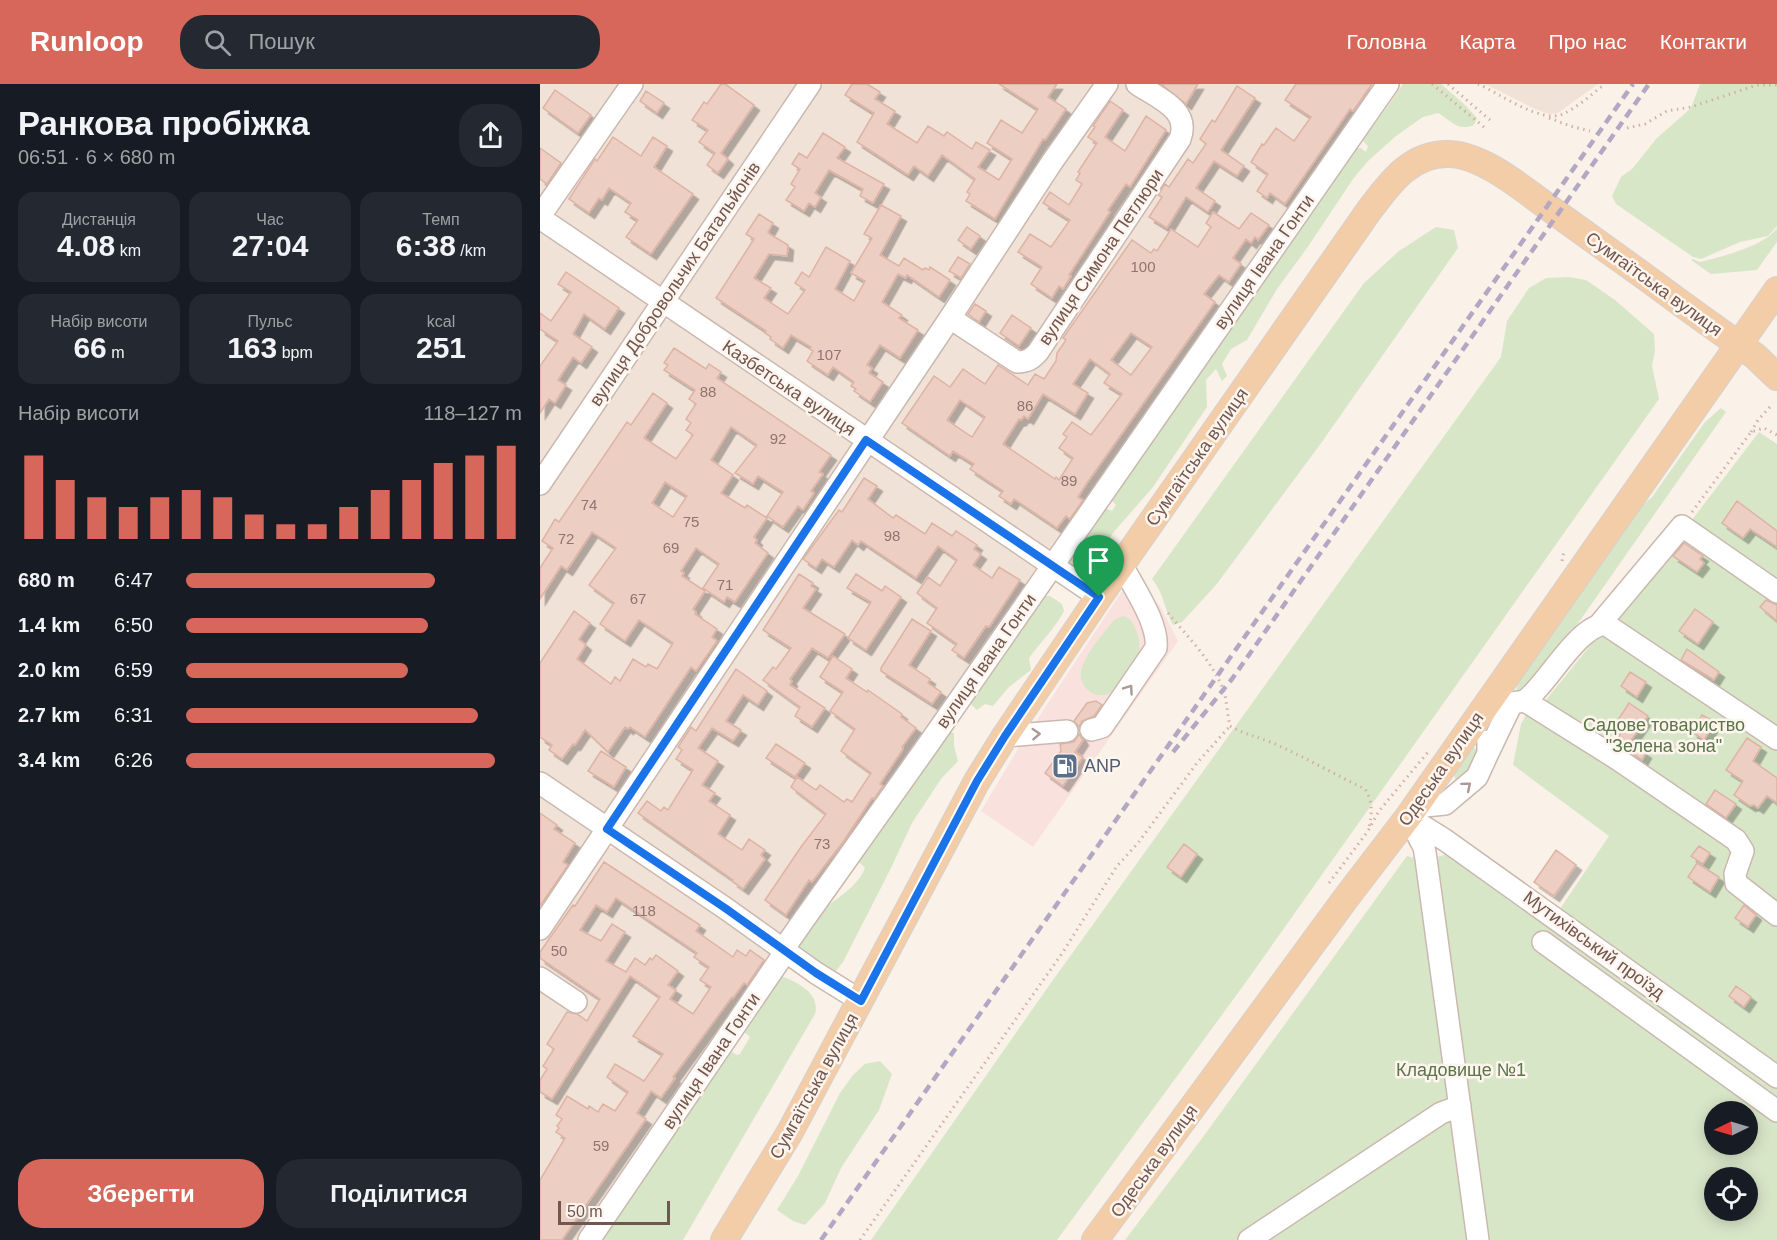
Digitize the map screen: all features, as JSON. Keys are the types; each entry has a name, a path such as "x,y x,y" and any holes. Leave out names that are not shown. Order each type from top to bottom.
{"main road":[{"name":"Сумгаїтська вулиця","path":"724,1240 790,1132 977,781 1005,736 1099,597 1368,212 1400,173 1424,159 1442,154 1469,157 1487,166 1757,355 1777,377"},
{"name":"Одеська вулиця","path":"1095,1240 1346,898 1412,812 1707,391 1757,355 1777,290"}],"street":[{"name":"Казбетська вулиця","path":"632,84 540,217 1099,597"},
{"name":"вулиця Добровольчих Батальйонів","path":"540,483 810,84"},
{"path":"540,929 1052,162 1107,84"},
{"name":"вулиця Симона Петлюри","path":"950,318 1017,362 1025,362 1038,352 1180,139 1183,124 1181,117 1171,106 1137,84"},
{"name":"вулиця Івана Гонти","path":"589,1240 779,961 803,921 1388,84"},
{"path":"1478,1240 1424,847 1412,812 1445,804 1478,777 1512,703 1525,701 1575,643 1602,625 1682,526 1777,592"},
{"path":"1091,729 1102,727 1156,648 1154,627 1122,565"},
{"path":"1602,625 1777,739"},
{"path":"1525,701 1618,760 1736,840 1743,851 1735,874 1736,883 1777,915"},
{"path":"1487,705 1488,753"},
{"path":"1005,736 1067,731"},
{"path":"540,783 861,1001"},
{"name":"Мутихівський проїзд","path":"1412,812 1445,840 1777,1077"},
{"path":"1543,942 1777,1111"},
{"path":"540,978 576,1002"},
{"path":"1249,1240 1441,1113 1460,1106"}],"path":[{"path":"1432,84 1484,127"},
{"path":"1448,84 1490,120"},
{"path":"1478,84 1570,126 1590,131"},
{"path":"1547,116 1563,114 1605,84"},
{"path":"1628,128 1645,124 1667,111 1691,107 1757,85 1777,86"},
{"path":"1682,526 1758,420 1770,407"},
{"path":"1751,432 1764,428 1777,435"},
{"path":"1165,609 1216,677 1223,690 1230,726"},
{"path":"1230,726 1304,758 1365,789 1370,796 1372,812 1368,831"},
{"path":"860,1240 1063,952 1117,866 1138,843 1197,763 1230,726"}],"shaded area":[{"path":"540,84 804,84 665,284 657,285 540,210"},
{"path":"817,84 1102,84 867,430 679,300 678,296"},
{"path":"1112,84 1382,84 1052,552 1047,551 876,433"},
{"path":"1485,84 1598,84 1558,113 1549,114"},
{"path":"540,226 645,302 648,310 540,477"},
{"path":"675,321 856,442 608,817 540,776 540,494 660,322"},
{"path":"872,453 1041,568 784,940 616,829 851,473"},
{"path":"1132,576 1160,606 1178,641 1033,847 981,811 1019,747"},
{"path":"540,792 591,827 593,833 540,919"},
{"path":"618,847 771,951 772,958 585,1240 540,1240 540,940 595,859 602,851"}],"green space":[{"path":"1403,84 1441,84 1477,118 1474,125 1459,126 1438,113 1423,117 1396,136 1368,161 1277,289 1247,340 1231,349 1222,364 1227,376 1222,381 1216,369 1206,380 1207,407 1153,487 1112,534 1100,558 1091,569 1066,566 1061,559 1104,508 1112,511 1116,505 1110,499 1353,148 1361,148 1366,152 1368,146 1360,138 1372,128"},
{"path":"1700,84 1777,84 1777,226 1768,236 1740,242 1701,259 1693,257 1616,204 1612,196 1621,177 1633,168 1656,139 1691,108"},
{"path":"1436,227 1454,230 1458,248 1319,446 1216,585 1182,622 1173,625 1152,579 1364,283 1399,251"},
{"path":"1777,228 1777,242 1757,270 1711,274 1691,260 1700,262 1742,250 1763,240"},
{"path":"1568,277 1586,280 1615,300 1654,334 1655,351 1652,366 1659,399 1246,982 1057,1240 871,1240 1048,987 1501,357 1507,321 1529,288 1546,278"},
{"path":"1721,408 1726,412 1532,689 1516,696 1517,680 1641,506 1652,497 1705,422"},
{"name":"Садове товариство \"Зелена зона\"","path":"1759,432 1777,444 1777,1064 1560,909 1609,836 1513,765 1521,724 1528,711 1541,706 1685,529"},
{"path":"1037,596 1050,596 1062,604 1064,611 1061,617 1029,658 1031,670 1009,687 993,706 985,704 977,710 966,700"},
{"path":"1123,616 1128,618 1135,627 1139,647 1138,658 1116,689 1106,695 1093,693 1081,680 1082,667 1088,654 1114,620"},
{"path":"942,730 954,733 954,746 958,761 941,779 912,823 843,962 835,972 826,969 795,947 817,915 850,888 861,875 865,868 857,860"},
{"path":"1473,747 1476,749 1476,754 1463,778 1455,779 1453,772"},
{"name":"Кладовище №1","path":"1447,854 1777,1085 1777,1240 1125,1240 1203,1137 1407,856 1432,858"},
{"path":"778,975 799,984 811,994 816,1007 815,1014 683,1240 594,1240 729,1050 737,1055 740,1054 750,1037 742,1030"},
{"path":"880,1061 892,1074 879,1110 841,1168 825,1203 805,1225 793,1221 777,1210 798,1176 840,1093 853,1075 865,1064"}],"building":[{"path":"721,84 725,84 754,105 721,153 728,159 718,173 707,165 715,153 699,142 708,130 692,120 704,102 707,104"},
{"path":"852,84 867,84 880,92 875,99 895,111 887,124 917,143 928,126 944,136 947,132 972,149 976,142 990,150 978,167 999,180 1012,159 987,143 1001,120 1022,133 1038,109 999,84 1057,84 1048,97 1066,109 1045,140 1043,139 995,219 966,201 970,194 967,192 975,179 942,155 928,176 914,166 908,175 857,142 874,113 845,95"},
{"path":"1161,84 1198,84 1186,104"},
{"path":"1296,84 1372,84 1353,111 1350,109 1285,204 1270,193 1267,198 1257,191 1268,174 1251,162 1262,144 1264,145 1276,128 1294,141 1311,117 1285,100"},
{"path":"1237,86 1255,98 1221,150 1244,166 1237,176 1214,161 1196,188 1215,201 1208,212 1186,197 1167,228 1149,217 1162,197 1158,195 1165,184 1169,187 1188,159 1193,163 1206,144 1200,139 1212,120 1215,122"},
{"path":"555,90 591,115 578,133 543,108"},
{"path":"646,91 664,103 657,113 640,101"},
{"path":"1110,101 1123,110 1105,137 1125,151 1146,116 1166,130 1130,187 1126,184 1108,210 1110,212 1069,275 1071,276 1063,289 1059,286 1052,298 1031,284 1042,267 1018,252 1030,234 1051,247 1070,220 1043,203 1050,192 1069,205 1082,184 1076,180 1080,173 1078,172 1097,143 1088,137"},
{"path":"823,133 845,147 837,158 884,184 873,203 860,196 863,189 829,170 815,193 821,197 815,207 809,203 804,211 786,200 795,187 791,184 800,169 792,164 799,153 807,158"},
{"path":"613,137 641,156 653,137 667,146 654,167 693,194 651,254 626,237 638,220 625,212 631,203 609,188 602,200 599,198 589,213 569,199 595,159 597,161"},
{"path":"540,148 561,163 547,184 540,179"},
{"path":"881,205 901,216 880,255 899,266 904,258 923,270 925,268 929,270 930,267 950,280 939,297 907,275 906,278 898,274 882,302 902,315 899,318 918,330 900,358 880,345 867,365 872,368 869,373 883,382 870,402 854,391 856,389 851,386 854,382 833,367 828,375 807,361 813,351 811,347 791,335 783,348 770,339 766,331 716,298 754,239 746,234 759,214 773,223 768,232 788,245 787,256 769,254 754,278 771,288 764,298 788,314 805,290 795,283 802,272 809,277 826,247 850,261 835,289 854,301 865,281 851,273 872,238 864,234"},
{"path":"1213,212 1239,229 1251,213 1269,225 1258,240 1255,237 1251,243 1246,239 1233,258 1241,264 1229,282 1219,275 1204,294 1215,302 1087,483 1078,497 1083,500 1070,519 1066,516 1057,528 1014,499 1011,504 999,496 1003,491 970,469 974,464 953,451 950,456 902,423 934,376 950,387 963,369 985,384 998,365 1028,385 1035,374 1044,379 1066,340 1063,338 1132,240 1151,253 1154,249 1157,251 1171,229 1198,247 1211,227 1206,223","holes":["1131,333 1152,347 1131,375 1111,360","1090,359 1110,374 1104,383 1122,394 1091,435 1072,422 1063,434 1067,437 1059,448 1073,458 1059,480 1003,444 1019,419 1021,420 1024,416 1028,419 1043,394 1075,414 1088,393 1073,384","960,400 985,417 972,437 947,420"]},
{"path":"967,227 980,236 971,249 958,240"},
{"path":"958,257 970,264 961,278 949,271"},
{"path":"566,272 619,308 605,329 584,314 573,334 592,347 581,363 573,357 558,380 566,385 555,403 549,399 540,413 540,366 558,341 540,329 540,313 551,321 571,292 558,284"},
{"path":"975,304 986,311 979,322 968,314"},
{"path":"1012,315 1031,328 1019,346 1000,333"},
{"path":"674,348 706,369 709,364 721,372 717,378 831,455 819,472 823,474 811,491 814,493 803,510 798,506 783,527 767,516 783,492 758,476 753,484 735,473 757,445 731,427 711,460 733,475 721,493 745,508 747,505 767,518 754,537 757,540 755,543 768,553 735,602 727,597 724,602 703,588 719,564 696,548 681,571 684,573 682,576 705,591 693,609 695,614 717,629 712,637 717,641 696,671 691,667 645,737 630,727 628,729 625,727 608,752 585,730 562,759 549,750 552,745 540,737 540,663 574,611 590,623 579,639 586,645 577,659 611,684 615,677 620,681 633,659 646,667 648,664 657,669 673,643 639,620 625,641 600,624 614,603 589,585 616,548 592,532 567,570 561,566 540,599 540,568 553,548 542,541 555,519 559,522 627,422 631,425 653,393 667,403 644,438 676,459 693,435 686,430 691,423 686,419 696,404 689,399 695,390 664,370 668,365 664,363","holes":["665,482 687,496 673,517 652,503"]},
{"path":"864,478 877,486 868,499 893,518 896,515 925,534 932,523 952,536 956,531 977,545 974,549 981,554 973,565 992,578 999,567 1020,580 989,627 986,626 964,658 952,650 957,644 927,623 937,608 917,593 928,577 940,586 957,560 938,546 916,578 861,541 858,545 852,540 834,567 822,559 816,568 803,559 839,510 842,512"},
{"path":"1737,501 1777,531 1777,547 1750,529 1743,538 1722,523"},
{"path":"1684,543 1703,556 1700,559 1704,563 1697,572 1673,556"},
{"path":"799,574 813,583 811,586 816,589 803,608 845,634 828,658 812,648 790,679 792,681 790,685 825,708 812,727 795,716 800,707 763,680 773,667 776,669 791,648 763,630"},
{"path":"856,574 882,591 885,586 901,597 866,650 848,638 871,602 847,588"},
{"path":"1766,600 1777,605 1777,621 1760,607"},
{"path":"1695,609 1713,622 1698,644 1679,631"},
{"path":"912,619 931,631 909,665 930,679 928,683 941,692 932,704 881,671"},
{"path":"1687,649 1719,672 1714,680 1681,660"},
{"path":"833,656 852,669 846,678 867,692 868,690 902,714 901,717 916,728 880,784 883,786 874,799 872,798 843,842 812,882 809,880 786,915 765,900 826,814 791,787 797,777 816,790 820,785 844,802 847,799 852,802 871,773 841,751 855,729 830,711 843,692 820,677"},
{"path":"736,669 767,691 758,705 743,695 726,721 741,730 733,741 712,728 698,748 718,761 702,785 715,793 709,801 730,815 718,834 742,850 749,839 765,850 761,855 765,859 743,889 638,813 647,801 661,811 664,807 668,810 693,770 676,759 682,750 678,747 691,727 696,731"},
{"path":"1630,672 1646,682 1637,697 1621,686"},
{"path":"1096,701 1102,705 1094,716 1082,721 1079,727 1074,721 1087,703"},
{"path":"1629,703 1648,716 1630,742 1646,753 1642,760 1615,743 1624,728 1616,723"},
{"path":"1702,715 1715,722 1704,740 1692,732"},
{"path":"1079,734 1083,740 1075,752 1083,757 1063,786 1045,773 1061,751 1060,744 1074,742"},
{"path":"1747,738 1761,747 1753,761 1777,778 1777,803 1767,796 1758,808 1754,805 1750,806 1734,795 1743,781 1726,770"},
{"path":"776,744 805,763 795,777 766,758"},
{"path":"601,751 626,767 614,787 588,771"},
{"path":"1715,790 1736,804 1726,818 1706,804"},
{"path":"540,813 557,825 554,829 575,843 563,862 568,865 540,906"},
{"path":"1184,844 1197,854 1181,877 1167,867"},
{"path":"1699,846 1710,853 1703,864 1691,856"},
{"path":"1556,850 1576,865 1554,896 1534,882"},
{"path":"604,862 700,925 696,931 733,957 737,950 746,956 750,950 764,960 747,985 744,983 732,997 673,1077 675,1078 661,1098 651,1091 637,1113 646,1119 562,1240 540,1240 540,1180 565,1138 556,1132 562,1119 556,1115 567,1096 588,1109 589,1106 598,1112 603,1104 615,1111 628,1092 607,1077 615,1064 644,1081 663,1054 633,1036 660,997 630,976 552,1099 540,1092 540,1080 547,1069 543,1066 554,1049 547,1044 567,1012 577,1014 587,1021 600,999 540,958 540,952 573,905 575,906","holes":["616,898 697,953 694,957 709,967 700,980 711,987 693,1014 670,999 676,990 668,985 678,971 656,955 652,960 650,958 645,965 635,958 626,972 606,961 625,932 612,924 601,941 580,930 596,905 607,912"]},
{"path":"1697,863 1719,877 1710,892 1688,877"},
{"path":"1744,905 1756,915 1748,927 1735,918"},
{"path":"1736,986 1751,997 1744,1007 1729,996"}],"railway":[{"path":"821,1240 1633,84"},
{"path":"1173,752 1232,679 1649,84"}],"place":[{"name":"ANP","path":"1065,766"}],"route":[{"path":"866,440 1099,597 977,781 861,1001 816,973 761,932 607,829 866,440"}]}
